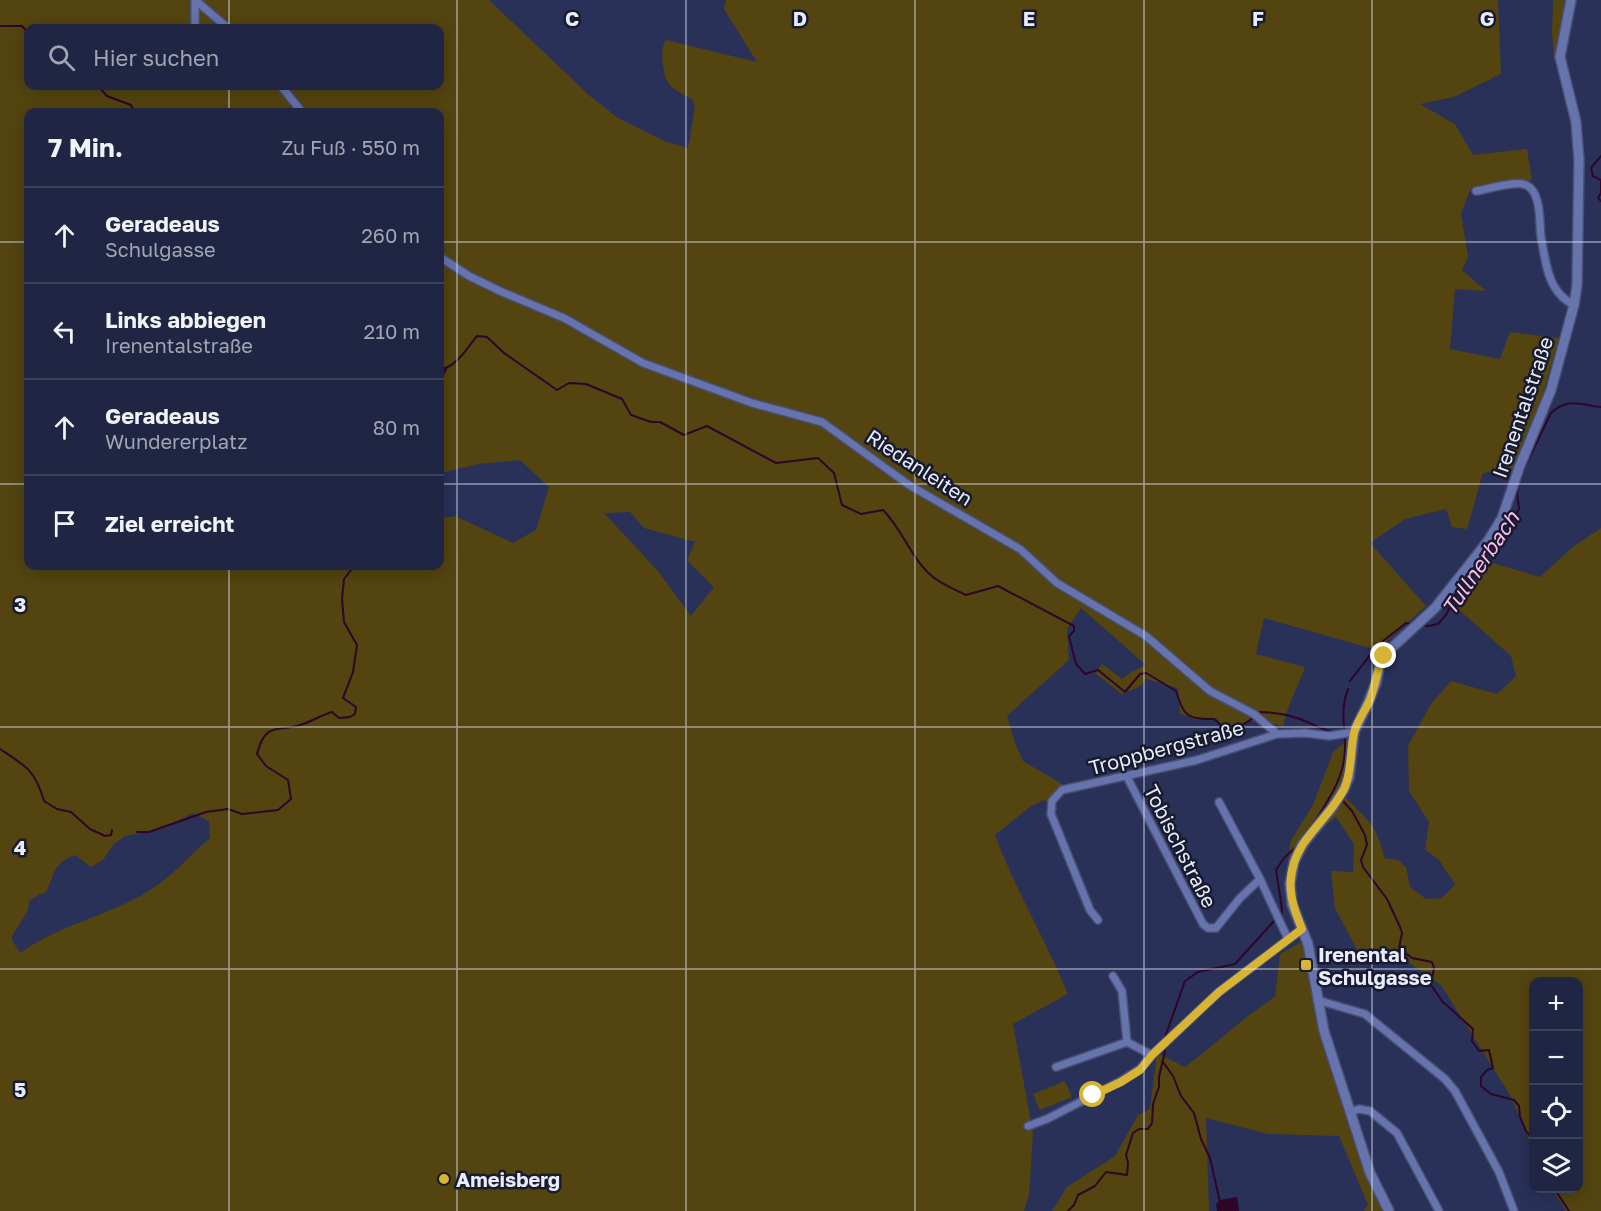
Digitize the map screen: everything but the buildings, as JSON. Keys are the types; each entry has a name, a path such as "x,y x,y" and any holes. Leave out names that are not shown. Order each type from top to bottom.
{"street":[{"path":"195,0 195,24"},
{"path":"195,0 223,24"},
{"name":"Irenentalstraße","path":"1351,733 1368,703 1384,656 1436,608 1488,541 1502,518 1519,468 1551,390 1574,306 1577,285 1579,160 1576,122 1560,57 1571,0"},
{"path":"284,90 299,108"},
{"path":"1476,191 1519,184 1527,185 1532,190 1538,202 1541,236 1550,276 1554,287 1565,300 1574,306"},
{"name":"Riedanleiten","path":"444,260 502,292 564,318 643,363 752,403 822,422 909,485 1020,549 1057,583 1146,636 1210,691 1257,715 1277,734"},
{"path":"1277,734 1351,733 1349,777 1339,797 1302,845 1294,862 1290,884 1292,904 1308,944 1324,1031 1370,1173 1389,1211"},
{"name":"Troppbergstraße","path":"1098,920 1089,910 1051,814 1052,801 1062,790 1197,760 1277,734"},
{"name":"Tobischstraße","path":"1127,777 1198,915 1208,928 1216,928 1240,898 1260,879"},
{"path":"1219,802 1260,879 1288,939"},
{"path":"1028,1126 1121,1082 1140,1070 1152,1055 1219,992 1241,973 1281,947 1302,929"},
{"path":"1113,976 1122,991 1127,1042"},
{"path":"1317,1000 1365,1014 1445,1079 1455,1091 1499,1172 1514,1211"},
{"path":"1056,1067 1127,1042 1152,1055"},
{"path":"1350,1112 1370,1111 1397,1133 1439,1211"}],"shaded area":[{"path":"0,0 489,0 590,96 618,118 664,141 688,148 695,107 692,99 675,90 668,83 664,72 663,46 666,40 757,62 724,9 726,0 1498,0 1501,74 1454,97 1420,104 1455,124 1473,155 1527,149 1532,180 1471,188 1461,213 1468,257 1462,270 1486,291 1455,289 1450,349 1500,359 1510,332 1559,338 1543,394 1515,469 1483,473 1467,529 1452,527 1446,509 1405,519 1370,543 1426,606 1377,650 1264,618 1256,654 1305,667 1283,726 1249,721 1232,728 1227,728 1216,718 1195,720 1180,713 1178,688 1146,679 1141,686 1122,694 1095,673 1102,664 1122,679 1146,665 1081,608 1067,629 1069,660 1007,716 1023,761 1062,784 1048,803 1044,800 1031,806 995,835 1068,994 1013,1024 1033,1133 1029,1194 1024,1211 0,1211","holes":["630,512 644,528 695,542 687,560 714,587 691,616 658,571 604,513","193,813 209,821 210,838 169,876 127,903 49,936 20,953 11,938 28,910 29,901 45,893 56,869 62,862 75,855 91,867 103,860 113,845 125,836 162,829"]},
{"path":"1553,0 1567,0 1558,44 1558,58 1554,57"},
{"path":"1601,528 1601,1211 1566,1211 1555,1193 1583,1193 1583,977 1529,977 1529,1140 1510,1095 1441,985 1394,952 1361,957 1335,908 1331,871 1353,872 1354,844 1336,817 1318,831 1300,862 1289,860 1290,842 1313,805 1333,752 1357,732 1352,779 1346,798 1366,818 1375,831 1384,858 1398,860 1406,867 1410,887 1426,899 1442,898 1455,884 1439,860 1425,850 1429,822 1409,791 1408,746 1431,704 1451,681 1497,694 1516,676 1511,656 1457,608 1486,561 1540,577 1574,546"},
{"path":"1301,942 1375,1172 1394,1211 1364,1211 1368,1205 1339,1136 1268,1134 1206,1118 1209,1211 1052,1211 1067,1187 1115,1156 1138,1115 1150,1109 1157,1053 1185,1067 1275,997 1280,954"},
{"path":"1065,1081 1072,1097 1040,1110 1033,1094"},
{"path":"1237,1197 1239,1211 1217,1211 1216,1204 1220,1200"}],"waterway":[{"name":"Tullnerbach","path":"0,26 22,26 24,28"},
{"name":"Tullnerbach","path":"102,90 107,96 131,105 132,108"},
{"name":"Tullnerbach","path":"1601,156 1591,168 1593,176 1601,180 1601,193 1598,198 1601,201"},
{"name":"Tullnerbach","path":"444,368 456,361 477,336 487,337 504,353 557,390 569,383 586,384 622,399 631,415 651,422 660,422 684,435 707,426 776,463 818,458 834,473 842,505 861,514 883,510 925,570 937,580 966,595 998,586 1074,626 1074,631 1069,636 1076,664 1085,674 1098,670 1125,692 1140,674 1146,673 1176,691 1188,715 1198,719 1214,719 1223,727 1243,724 1259,712 1264,712 1292,717 1333,732"},
{"path":"444,373 446,369"},
{"name":"Tullnerbach","path":"1420,625 1438,624 1446,615 1465,577 1515,516 1519,509 1517,492 1521,475 1551,413 1569,404 1601,407"},
{"path":"137,832 149,832 206,812 228,809 242,814 278,810 291,799 288,780 266,766 257,754 264,737 273,730 300,725 332,712 339,718 355,714 356,707 343,698 353,672 357,645 344,622 342,599 344,579 351,570"},
{"name":"Tullnerbach","path":"1350,681 1378,645 1406,623 1412,624"},
{"path":"1313,824 1335,788 1342,769 1345,748 1344,711 1348,689"},
{"path":"0,749 17,760 33,775 44,801 57,809 71,812 90,829 105,836 111,835 112,830"},
{"path":"1341,799 1352,811 1365,835 1367,845 1361,860 1363,867 1387,899 1400,927 1402,933 1399,948 1412,958 1432,962 1434,968 1431,985 1442,1001 1473,1029 1472,1041 1479,1051 1489,1050 1493,1068 1487,1070 1481,1077 1481,1086 1491,1094 1514,1100 1519,1106 1520,1117 1526,1131 1532,1139"},
{"path":"1281,915 1276,870 1284,858 1297,846"},
{"path":"1164,1040 1185,981 1198,972 1235,964 1275,920"},
{"path":"1068,1211 1074,1205 1078,1195 1095,1186 1106,1172 1127,1175 1126,1155 1133,1133 1139,1129 1148,1129 1152,1123 1153,1104 1159,1087 1165,1051"},
{"path":"1163,1062 1173,1076 1181,1096 1194,1113 1201,1139 1210,1158 1220,1202"},
{"path":"1557,1193 1569,1211"}],"place":[{"name":"Irenental Schulgasse","path":"1306,965"},
{"name":"Ameisberg","path":"444,1179"}],"route":[{"path":"1093,1095 1140,1070 1152,1055 1219,992 1241,973 1281,947 1302,929 1292,904 1290,884 1294,862 1302,845 1332,808 1344,789 1349,777 1354,732 1376,683 1380,663 1384,656"}]}
